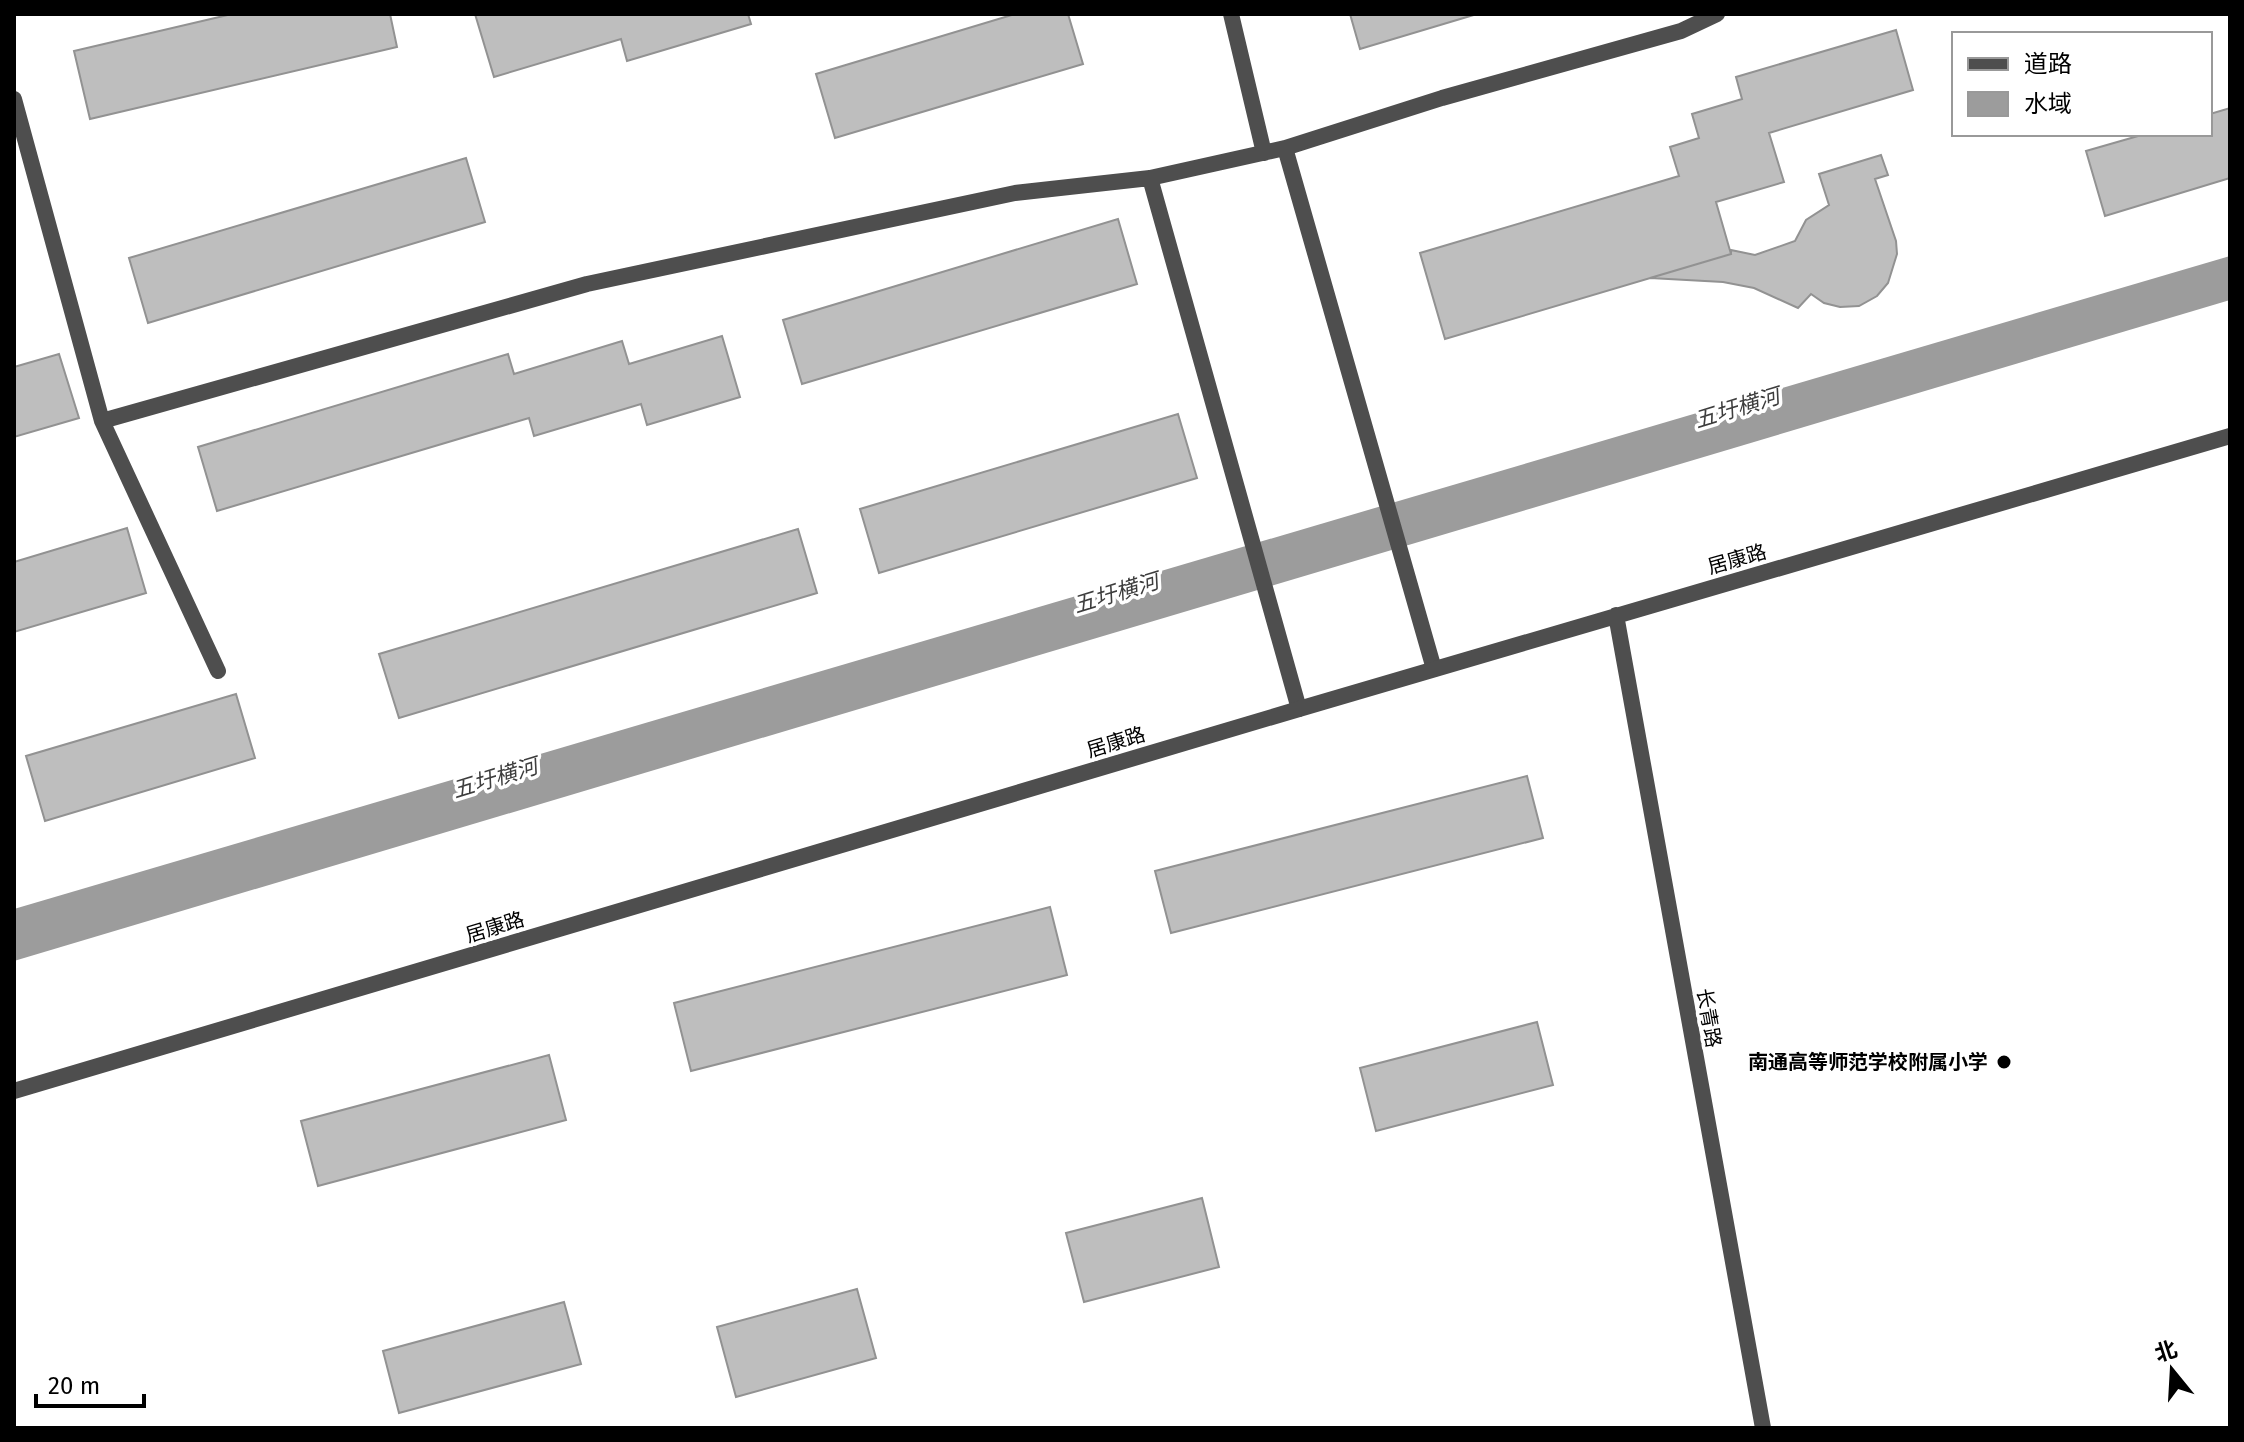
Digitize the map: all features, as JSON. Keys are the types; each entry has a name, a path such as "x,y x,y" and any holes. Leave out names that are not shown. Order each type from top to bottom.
{"street":[{"path":"1231,14 1264,153"},
{"path":"102,421 587,284 1015,193 1150,178 1285,148 1442,98 1681,31 1717,14"},
{"path":"14,99 102,421 218,671"},
{"path":"1285,148 1434,669"},
{"path":"1150,178 1299,709"},
{"name":"居康路","path":"14,1091 2230,436"},
{"name":"长青路","path":"1616,615 1763,1428"}],"water":[{"name":"五圩横河","path":"2230,256 2230,300 14,961 14,909"}],"building":[{"path":"232,14 390,14 397,47 90,119 74,51"},
{"path":"475,14 748,14 751,24 627,61 621,39 494,77"},
{"path":"1015,14 1068,14 1083,64 835,138 816,74"},
{"path":"1350,14 1477,14 1360,49"},
{"path":"1896,30 1913,90 1769,133 1784,182 1716,202 1731,254 1445,339 1420,253 1679,176 1670,147 1699,138 1692,114 1742,99 1736,77"},
{"path":"2230,108 2230,178 2105,216 2086,151 2138,136 2212,136 2212,113"},
{"path":"1881,155 1888,175 1875,179 1896,241 1897,254 1888,283 1877,296 1859,306 1840,307 1824,303 1811,294 1798,308 1754,288 1723,282 1650,278 1731,254 1731,250 1755,255 1795,241 1806,220 1829,205 1819,174"},
{"path":"466,158 485,222 148,323 129,258"},
{"path":"1118,219 1137,284 802,384 783,320"},
{"path":"722,336 740,397 647,425 641,404 534,436 529,418 217,511 198,447 508,354 514,374 622,341 629,364"},
{"path":"59,354 79,418 14,437 14,367"},
{"path":"1178,414 1197,478 879,573 860,509"},
{"path":"127,528 146,593 14,632 14,562"},
{"path":"798,529 817,593 399,718 379,654"},
{"path":"236,694 255,758 45,821 26,756"},
{"path":"1527,776 1543,838 1171,933 1155,871"},
{"path":"1050,907 1067,975 691,1071 674,1003"},
{"path":"1537,1022 1553,1085 1376,1131 1360,1068"},
{"path":"549,1055 566,1120 318,1186 301,1121"},
{"path":"1202,1198 1219,1267 1084,1302 1066,1233"},
{"path":"857,1289 876,1358 736,1397 717,1327"},
{"path":"564,1302 581,1364 399,1413 383,1351"}],"place":[{"name":"南通高等师范学校附属小学","path":"2004,1062"}]}
